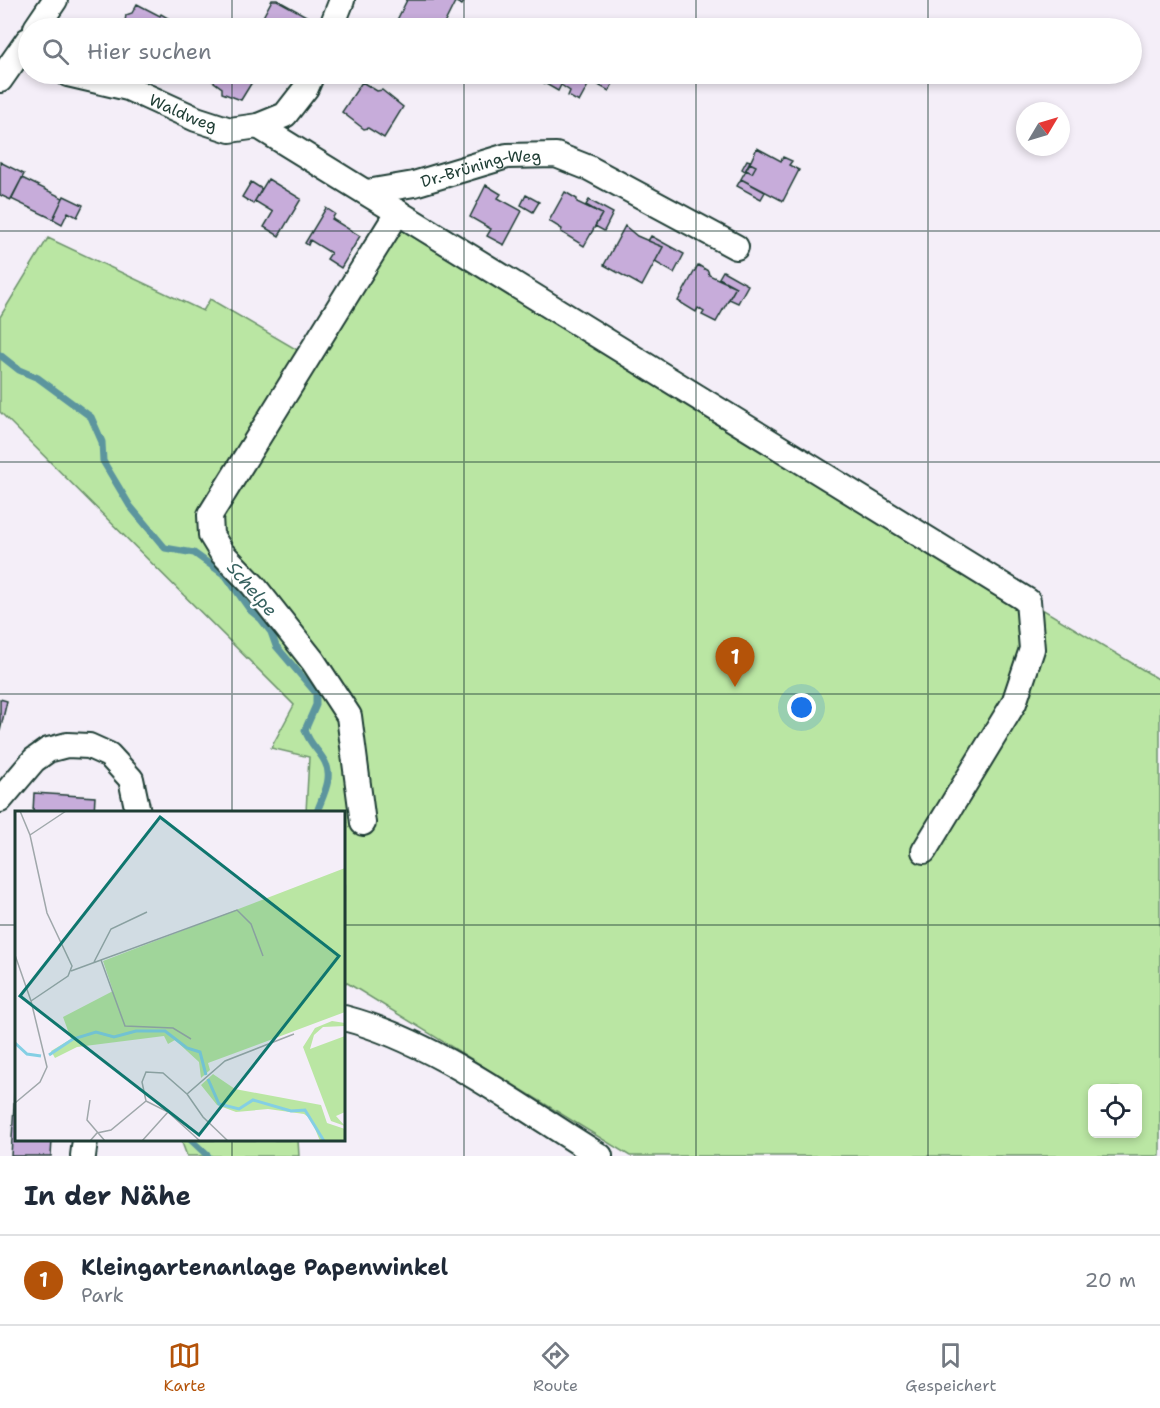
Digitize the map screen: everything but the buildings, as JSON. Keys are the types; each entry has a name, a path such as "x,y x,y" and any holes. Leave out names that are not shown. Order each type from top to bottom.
{"street":[{"path":"43,18 55,0"},
{"path":"335,18 342,0"},
{"path":"0,80 18,65"},
{"name":"Waldweg","path":"111,84 128,88 196,119 230,130 258,126 285,115 308,84"},
{"path":"258,126 1028,601 1032,649 1014,703 924,851"},
{"name":"Dr.-Brüning-Weg","path":"367,192 414,184 507,156 556,155 590,168 736,247"},
{"path":"363,823 349,716 313,661 222,553 211,535 210,515 398,212"},
{"path":"0,801 34,760 48,750 67,745 89,746 109,755 131,779 138,811"},
{"path":"345,1018 383,1029 426,1048 600,1156"},
{"path":"83,1156 85,1141"}],"green space":[{"path":"400,223 1160,680 1160,1156 630,1156 345,982 345,811 306,811 309,757 271,748 294,705 0,412 0,317 48,238 203,311 210,299 311,358"},
{"path":"181,1141 298,1141 299,1156 187,1156"}],"waterway":[{"name":"Schelpe","path":"0,355 19,370 38,378 91,417 102,442 103,461 130,506 165,548 194,553 226,576 250,610 271,632 276,646 316,693 316,705 305,730 309,740 325,762 328,774 328,781 317,811"},
{"name":"Schelpe","path":"192,1141 208,1156"}],"place":[{"name":"Kleingartenanlage Papenwinkel","path":"735,687"}]}
